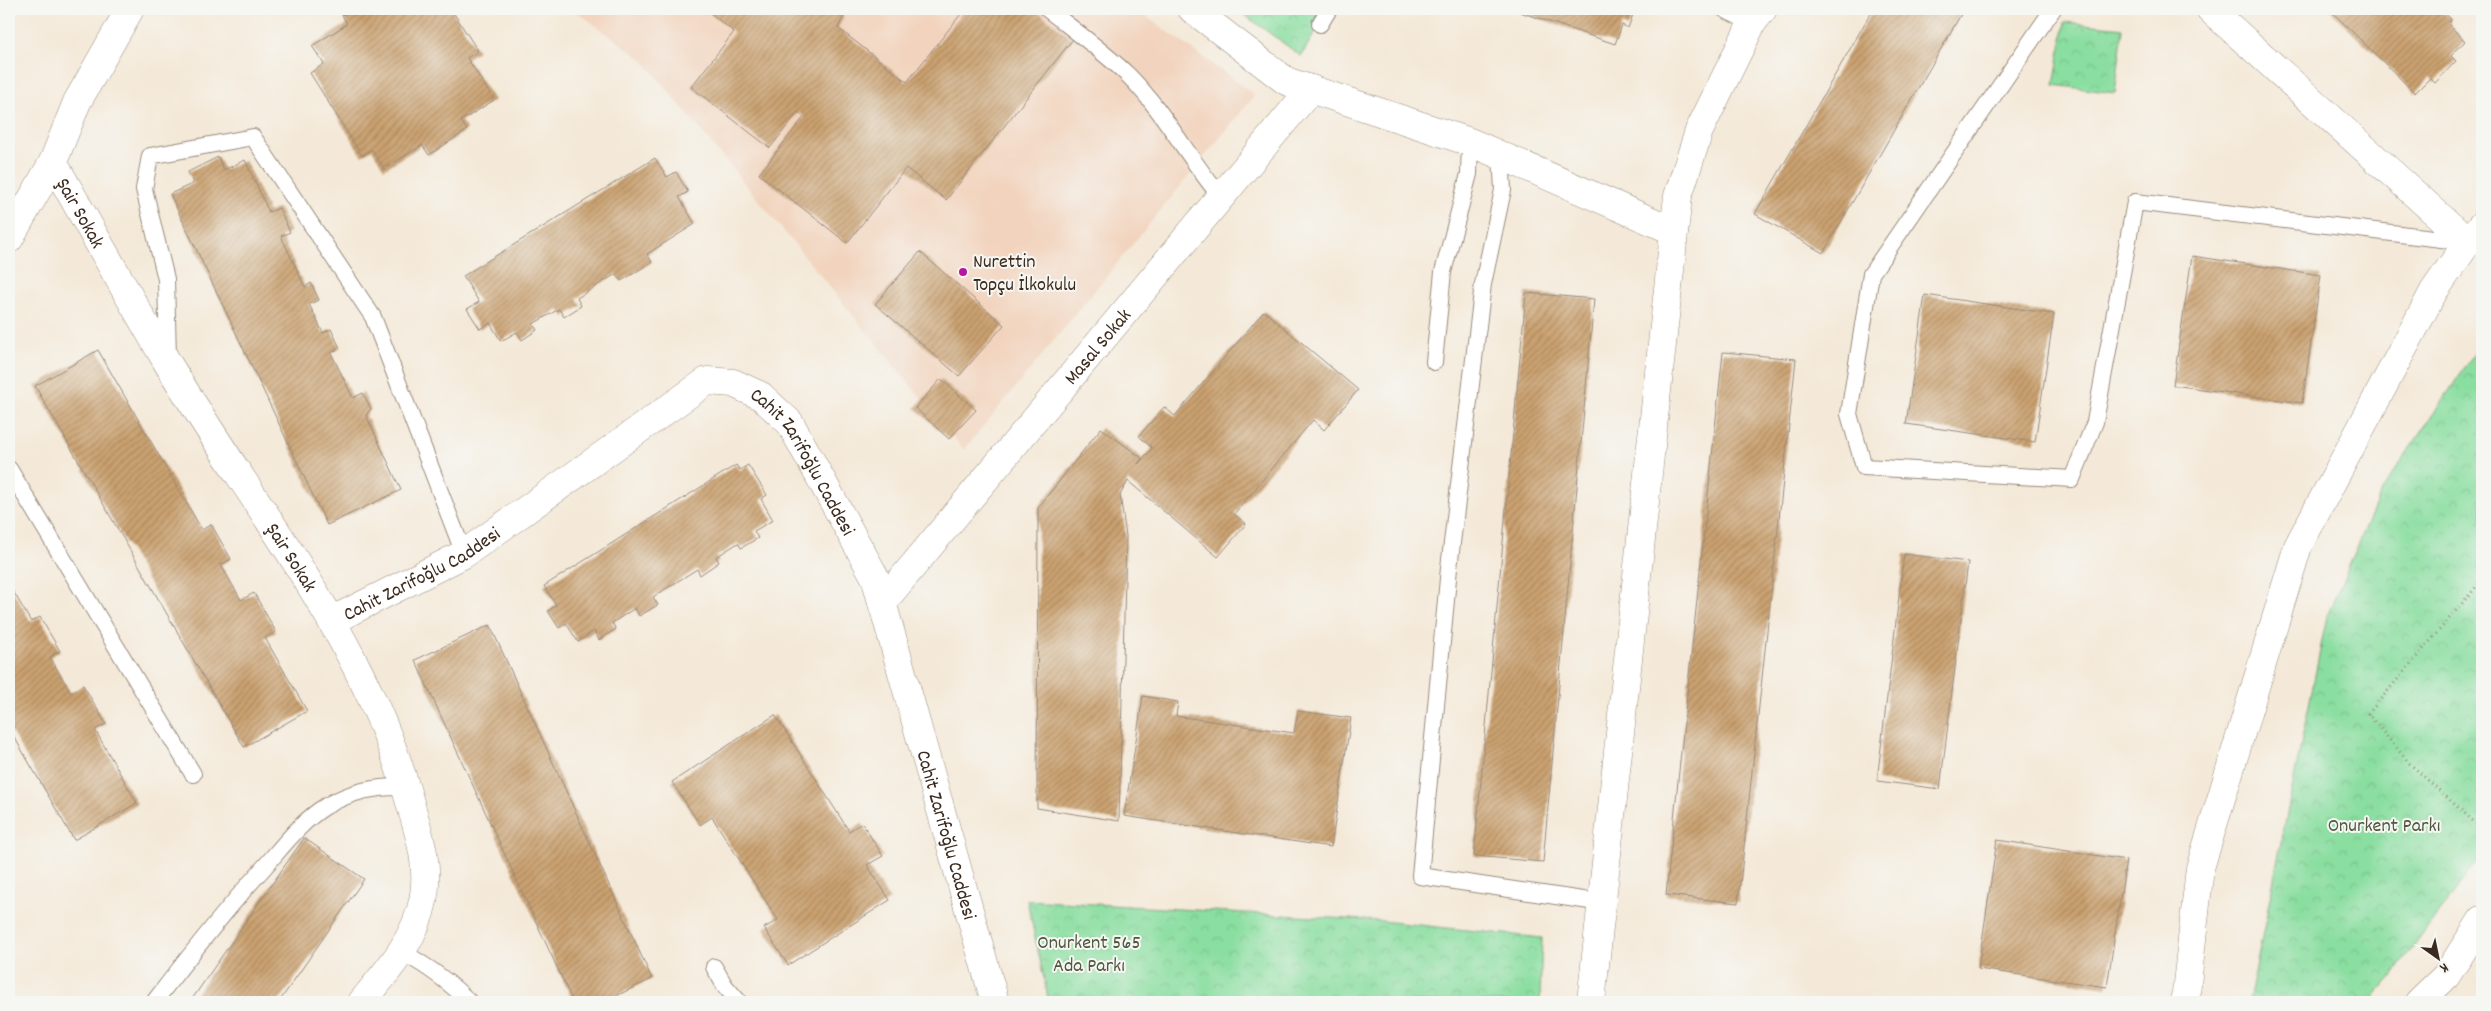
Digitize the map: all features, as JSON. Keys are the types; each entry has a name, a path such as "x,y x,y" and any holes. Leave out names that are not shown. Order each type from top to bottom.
{"street":[{"path":"9,239 53,162 77,102 130,9"},
{"path":"1192,9 1286,81 1470,142 1674,231"},
{"path":"2184,1002 2200,868 2298,546 2434,292 2475,234 2210,9"},
{"path":"1591,1002 1678,196 1699,131 1758,16"},
{"name":"Masal Sokak","path":"882,603 1311,89"},
{"name":"Şair Sokak","path":"53,162 168,363 333,620 377,707 406,786 425,855 423,900 408,942 362,1002"},
{"name":"Cahit Zarifoğlu Caddesi","path":"333,620 464,554 707,381 733,383 761,396 790,423 874,577 995,1002"},
{"path":"2419,1002 2446,976 2482,920"}],"lane":[{"path":"1047,9 1128,75 1158,111 1202,175 1221,197"},
{"path":"1320,24 1328,9"},
{"path":"1724,9 1758,16"},
{"path":"2053,9 1871,274 1849,414 1864,467 2072,478 2095,422 2135,202 2475,234"},
{"path":"168,363 166,279 144,189 150,156 253,137 374,317 464,554"},
{"path":"1434,362 1443,272 1469,174 1470,142"},
{"path":"1501,155 1503,190 1483,284 1477,333 1449,568 1420,876 1603,904"},
{"path":"9,469 193,774"},
{"path":"154,1002 233,901 306,821 325,807 363,790 381,786 406,786"},
{"path":"402,952 430,967 469,1002"},
{"path":"714,967 725,986 739,1002"}],"path":[{"path":"2482,580 2368,714 2409,763 2482,829"}],"shaded area":[{"name":"Nurettin Topçu İlkokulu","path":"573,9 1136,9 1255,95 964,450 642,59"}],"green space":[{"path":"1245,9 1329,9 1301,56 1242,13"},
{"path":"2065,22 2123,28 2115,93 2054,85"},
{"name":"Onurkent Parkı","path":"2482,342 2482,855 2391,977 2369,1002 2249,1002 2327,616 2383,488"},
{"name":"Onurkent 565 Ada Parkı","path":"1027,900 1381,921 1542,938 1540,1002 1049,1002"}],"building":[{"path":"352,9 451,9 478,51 467,58 494,100 461,121 467,130 429,155 422,145 384,169 372,149 362,156 310,73 324,64 312,46 347,24 342,15"},
{"path":"705,9 834,9 844,16 838,28 907,82 965,9 1035,9 1073,39 946,200 906,168 847,243 759,174 804,117 798,112 770,148 691,87 734,32"},
{"path":"1511,9 1635,9 1628,28 1622,25 1615,44"},
{"path":"1873,9 1964,9 1823,253 1755,214"},
{"path":"2329,9 2440,9 2451,19 2449,25 2465,41 2451,56 2456,61 2435,83 2430,78 2415,93"},
{"path":"218,157 224,170 245,160 269,212 279,208 290,232 281,236 305,287 311,283 319,300 309,304 323,333 331,329 340,348 331,353 353,398 363,393 371,409 366,415 401,490 327,525 170,194 194,183 188,172"},
{"path":"655,158 667,177 676,172 688,192 679,197 695,224 647,254 652,262 621,281 616,274 577,298 581,306 564,317 559,309 533,324 537,330 522,340 517,332 501,341 490,323 480,329 467,309 479,302 463,276"},
{"path":"920,252 1004,325 959,376 875,304"},
{"path":"2192,256 2321,275 2302,403 2173,385"},
{"path":"1526,293 1594,299 1543,862 1474,856"},
{"path":"1925,295 2054,314 2035,442 1906,424"},
{"path":"1264,311 1358,390 1324,430 1313,420 1234,514 1246,524 1218,557 1128,481 1120,495 1126,536 1119,821 1037,808 1038,508 1101,428 1142,458 1138,464 1152,448 1139,436 1164,407 1175,416"},
{"path":"98,350 202,530 211,524 231,559 221,565 241,600 254,593 276,632 265,638 307,711 244,747 35,386"},
{"path":"1723,352 1796,359 1738,903 1666,895"},
{"path":"941,379 976,410 949,439 915,408"},
{"path":"736,465 740,470 748,465 767,495 761,499 773,520 754,531 758,538 741,548 738,543 716,557 719,562 700,575 697,569 653,597 658,605 639,616 635,608 612,623 616,629 599,640 594,631 578,642 566,623 559,628 548,611 556,605 544,586"},
{"path":"1904,554 1968,562 1940,789 1877,781"},
{"path":"9,584 31,622 40,617 60,651 50,657 71,693 83,685 106,724 95,730 137,803 74,840 9,728"},
{"path":"490,625 652,979 603,1002 573,1002 415,660"},
{"path":"1143,696 1178,702 1176,716 1294,733 1298,711 1351,718 1331,847 1124,816"},
{"path":"775,715 849,831 862,823 883,856 867,865 890,900 788,965 764,928 778,920 712,817 700,825 672,782"},
{"path":"304,838 364,879 279,1002 190,1002"},
{"path":"1997,840 2126,860 2107,987 1978,969"}],"place":[{"name":"Nurettin Topçu İlkokulu","path":"963,272"}]}
